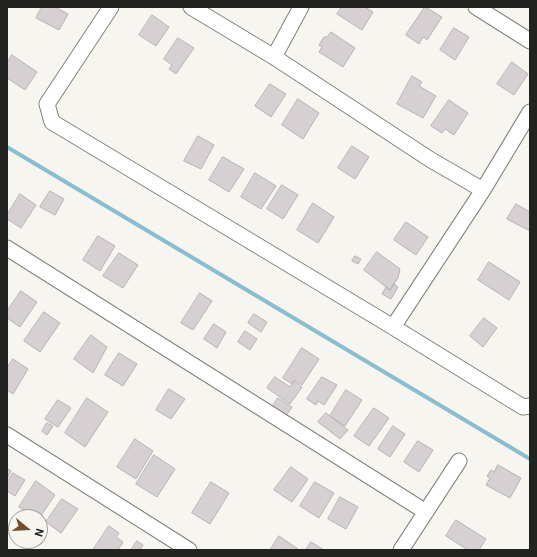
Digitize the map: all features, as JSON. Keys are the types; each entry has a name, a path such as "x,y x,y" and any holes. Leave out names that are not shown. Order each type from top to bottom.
{"street":[{"path":"111,7 47,104 52,122 523,407 530,406"},
{"path":"191,7 274,57 431,160 483,190"},
{"path":"274,57 301,7"},
{"path":"476,7 530,41"},
{"path":"393,327 483,190 530,112"},
{"path":"7,248 426,512"},
{"path":"7,435 189,550"},
{"path":"401,550 459,462"}],"building":[{"path":"42,7 55,7 68,14 59,30 36,18"},
{"path":"342,7 365,7 373,12 362,30 337,14"},
{"path":"425,7 442,17 427,40 423,37 419,44 406,35"},
{"path":"152,15 169,27 156,46 139,35"},
{"path":"454,28 469,37 455,60 440,50"},
{"path":"331,32 355,48 343,67 319,52 322,47 319,45 324,37 327,37"},
{"path":"178,38 194,48 176,74 169,69 172,65 164,59"},
{"path":"12,55 37,72 25,90 7,78 7,63"},
{"path":"512,62 528,74 514,95 497,84"},
{"path":"412,76 422,82 419,86 436,96 423,118 397,104"},
{"path":"270,84 286,94 271,117 255,106"},
{"path":"298,99 319,113 303,139 282,125"},
{"path":"449,100 468,113 454,135 445,129 442,133 431,126"},
{"path":"198,136 214,145 201,169 184,161"},
{"path":"352,146 369,157 355,179 338,168"},
{"path":"223,157 244,169 229,192 209,180"},
{"path":"255,173 276,186 261,209 241,197"},
{"path":"282,185 298,195 283,219 267,209"},
{"path":"50,191 64,199 55,215 40,207"},
{"path":"20,194 36,205 21,228 7,219 7,215"},
{"path":"313,203 334,217 318,243 297,230"},
{"path":"516,204 530,212 530,231 507,219"},
{"path":"406,222 428,237 416,255 394,240"},
{"path":"98,236 115,246 100,271 83,260"},
{"path":"377,252 400,269 398,278 390,290 364,270"},
{"path":"119,253 138,265 123,288 103,276"},
{"path":"355,256 361,259 358,264 352,261"},
{"path":"489,262 520,282 509,300 478,280"},
{"path":"394,284 398,287 391,299 382,294 386,287 390,290"},
{"path":"21,291 37,302 20,327 7,318 7,311"},
{"path":"200,293 212,301 193,330 181,323"},
{"path":"44,312 60,323 40,352 24,341"},
{"path":"254,314 267,322 261,332 248,323"},
{"path":"484,318 497,328 483,347 470,336"},
{"path":"214,324 226,332 217,348 204,339"},
{"path":"245,331 257,339 250,350 238,342"},
{"path":"91,335 107,347 93,373 74,359"},
{"path":"302,348 319,359 302,385 295,380 292,384 283,378"},
{"path":"119,353 137,364 123,386 105,375"},
{"path":"13,359 28,369 13,394 7,390 7,368"},
{"path":"275,377 290,387 294,381 302,387 290,404 267,388"},
{"path":"322,377 337,385 324,405 318,401 316,405 307,399"},
{"path":"169,389 185,399 171,419 156,410"},
{"path":"346,390 362,400 345,426 330,416"},
{"path":"87,398 108,412 85,447 65,433"},
{"path":"278,398 292,407 286,416 272,407"},
{"path":"58,400 71,408 58,427 45,419"},
{"path":"374,408 389,418 369,446 354,436"},
{"path":"326,413 348,430 340,439 318,422"},
{"path":"47,423 53,426 47,435 42,431"},
{"path":"393,426 405,434 390,457 378,449"},
{"path":"135,439 153,451 136,479 117,467"},
{"path":"418,441 433,450 419,472 404,462"},
{"path":"154,455 175,469 157,497 136,484"},
{"path":"498,465 521,478 510,498 486,485 490,478 487,476 491,470 494,472"},
{"path":"291,467 308,479 292,502 274,490"},
{"path":"7,468 11,471 7,479"},
{"path":"13,473 25,480 15,496 7,491 7,483"},
{"path":"36,481 55,495 45,509 22,509 19,507"},
{"path":"211,482 229,493 210,524 192,513"},
{"path":"315,482 334,493 319,518 300,506"},
{"path":"340,497 358,507 346,529 328,519"},
{"path":"62,499 78,509 61,533 48,523 48,519"},
{"path":"456,520 486,539 479,550 468,550 446,536"},
{"path":"109,526 119,533 116,537 123,542 118,550 93,550"},
{"path":"279,536 298,549 298,550 270,550"},
{"path":"137,541 143,545 140,550 131,550"},
{"path":"311,542 324,550 306,550"}],"waterway":[{"path":"7,147 530,459"}]}
